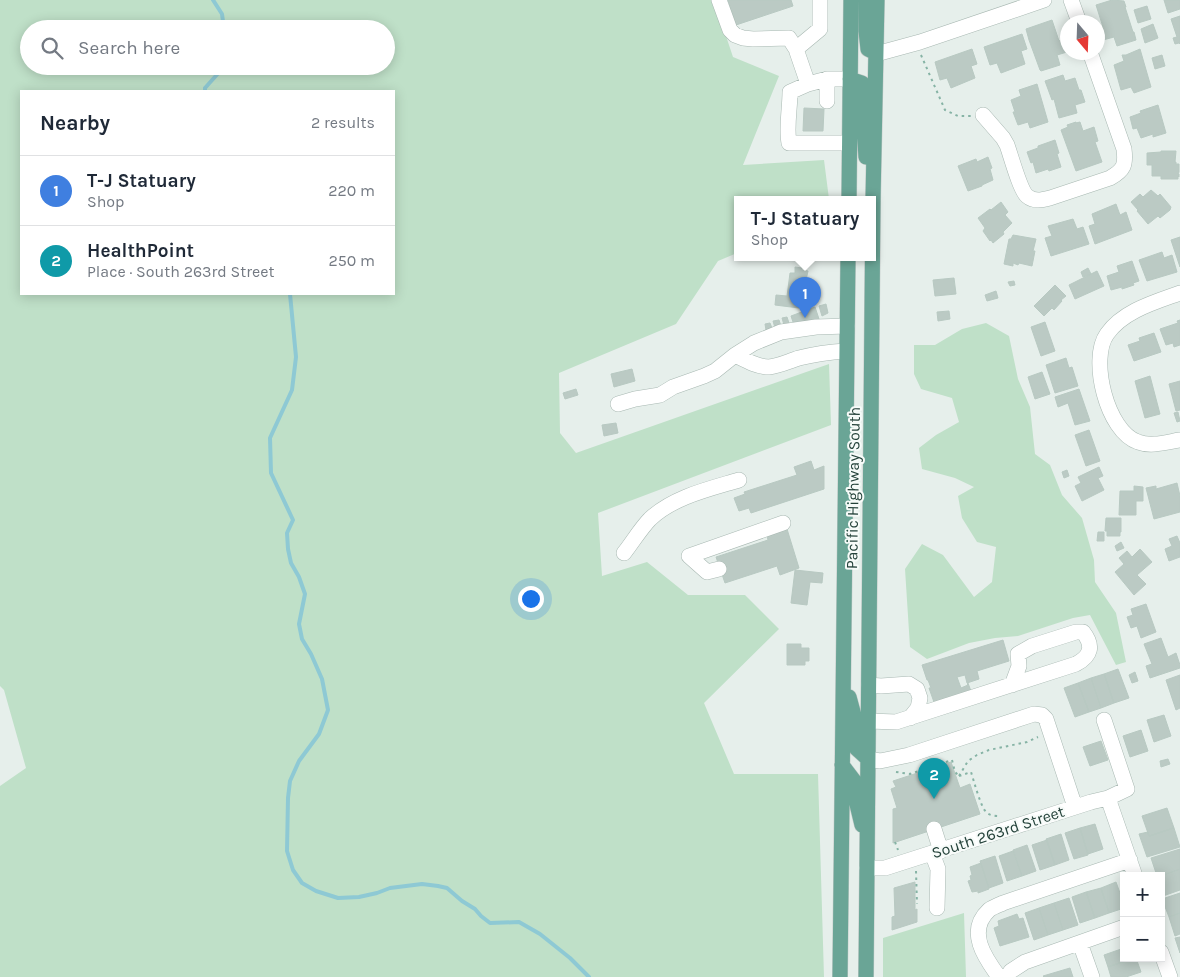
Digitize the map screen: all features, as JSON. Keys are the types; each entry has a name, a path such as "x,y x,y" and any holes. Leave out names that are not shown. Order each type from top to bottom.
{"main road":[{"path":"848,196 851,0"},
{"path":"866,0 868,49 876,54"},
{"name":"Pacific Highway South","path":"873,196 877,0"},
{"path":"850,79 862,84 865,147 872,196"},
{"name":"Pacific Highway South","path":"840,977 848,261"},
{"name":"Pacific Highway South","path":"866,977 872,261"},
{"path":"844,679 856,724 856,748 868,759"},
{"path":"842,764 855,782 855,796 867,843"}],"street":[{"path":"719,0 730,30 734,35 743,38 789,38 796,48 808,84"},
{"path":"796,48 820,29 820,0"},
{"path":"876,54 920,42 1021,4 1044,0"},
{"path":"1071,0 1076,15"},
{"path":"983,115 1003,138 1026,196 1034,200 1050,198 1118,174 1126,160 1124,149 1093,60"},
{"path":"850,79 827,78 790,92 788,126 789,143 850,143"},
{"path":"827,78 827,101"},
{"path":"1180,293 1128,315 1114,326 1103,340 1099,364 1105,395 1111,411 1126,435 1137,442 1145,444 1180,440"},
{"path":"618,404 660,395 673,387 715,372 735,355 754,343 781,332 816,327 847,326"},
{"path":"735,355 767,367 818,353 846,351"},
{"path":"624,553 650,519 671,504 739,480"},
{"path":"718,569 707,572 688,556 783,523"},
{"path":"868,721 896,722 1080,662 1086,658 1090,651 1090,645 1083,632 1076,632 1032,646 1018,654 1019,666 1012,684"},
{"path":"869,685 909,684 917,689 920,698 918,708 910,718"},
{"path":"868,759 880,761 910,755 1034,714 1042,714 1046,719 1075,807"},
{"name":"South 263rd Street","path":"867,868 885,868 937,852 1108,798 1127,788 1104,720"},
{"path":"1108,798 1134,872"},
{"path":"934,829 938,870 937,908"},
{"path":"998,977 982,952 979,939 982,919 990,909 1004,902 1130,860"},
{"path":"1006,977 1011,971 1026,962 1120,928"},
{"path":"1080,943 1092,977"},
{"path":"1165,962 1170,977"}],"path":[{"path":"920,42 920,52 944,110 958,116 983,115"},
{"path":"959,776 968,760 990,750 1027,742 1050,732"},
{"path":"890,772 910,774 952,760 959,776"},
{"path":"959,776 971,772 986,812 994,816 1002,816"},
{"path":"896,842 900,854"},
{"path":"916,870 917,904"}],"green space":[{"path":"0,0 714,0 733,57 779,76 743,165 824,160 829,196 734,196 734,254 718,261 676,324 559,373 560,433 576,453 829,364 831,425 598,513 602,576 647,562 688,595 745,595 779,629 704,703 734,774 818,774 824,977 0,977 0,786 26,768 4,690 0,686"},
{"path":"986,323 1009,336 1018,379 1030,407 1035,454 1050,465 1062,495 1082,518 1094,560 1095,582 1116,613 1126,662 1116,665 1090,615 1073,618 1018,636 969,643 927,659 910,647 905,569 922,544 943,555 974,597 992,582 996,547 977,542 962,518 958,496 974,487 955,478 922,469 919,448 936,435 959,422 952,398 921,389 914,374 914,345 935,345 962,329"},
{"path":"964,913 966,977 883,977 883,938"}],"building":[{"path":"728,0 791,0 793,6 736,25"},
{"path":"1112,0 1124,1 1136,40 1117,46 1114,37 1105,39 1105,15 1099,15 1096,5"},
{"path":"1164,0 1180,0 1180,9 1168,13"},
{"path":"1147,6 1151,19 1138,23 1134,10"},
{"path":"1180,16 1180,44 1175,44 1173,38 1177,37 1171,19"},
{"path":"1052,20 1060,40 1060,54 1057,55 1060,65 1040,70 1026,29"},
{"path":"1153,24 1158,38 1145,43 1141,29"},
{"path":"1022,34 1027,49 1021,51 1025,64 1001,73 997,63 990,65 984,47"},
{"path":"972,49 977,64 971,66 975,78 951,88 947,78 940,80 935,62"},
{"path":"1140,49 1151,87 1134,93 1131,87 1121,90 1114,65 1124,61 1122,55"},
{"path":"1162,55 1165,66 1155,69 1152,58"},
{"path":"1063,75 1065,81 1075,78 1085,102 1075,105 1077,113 1059,118 1054,99 1052,100 1045,81"},
{"path":"1037,84 1048,122 1030,128 1028,122 1018,125 1011,100 1021,96 1019,90"},
{"path":"1158,105 1166,133 1153,137 1153,134 1141,138 1137,128 1133,129 1130,117 1141,113 1140,111"},
{"path":"804,108 824,109 823,131 803,131"},
{"path":"1080,122 1083,131 1094,127 1098,141 1095,142 1102,162 1076,171 1061,130 1068,127 1067,125"},
{"path":"1055,140 1061,167 1036,173 1033,162 1031,163 1027,152"},
{"path":"1176,151 1175,162 1179,164 1178,179 1161,179 1161,176 1152,176 1152,165 1147,165 1147,153"},
{"path":"988,157 992,168 990,169 993,180 968,191 958,166 976,159 977,162"},
{"path":"1151,190 1158,196 1160,194 1171,207 1160,218 1158,216 1148,224 1131,202 1140,194 1143,197"},
{"path":"1001,202 1008,212 1005,215 1012,223 1003,232 1004,234 993,243 983,231 985,228 978,218"},
{"path":"1116,204 1120,215 1126,212 1132,230 1095,244 1089,226 1095,224 1092,214"},
{"path":"1073,219 1077,229 1083,227 1089,244 1051,256 1045,238 1052,236 1048,226"},
{"path":"1013,235 1036,239 1032,266 1019,263 1018,265 1013,263 1013,266 1004,264 1009,239"},
{"path":"1180,237 1180,267 1171,240"},
{"path":"1162,252 1164,258 1172,255 1177,272 1147,281 1139,260"},
{"path":"1132,261 1139,281 1122,289 1122,287 1111,290 1107,276 1119,272 1117,266"},
{"path":"795,267 808,271 806,280 802,284 799,308 775,305 776,295 787,296 790,273 795,273"},
{"path":"1088,268 1091,274 1083,277 1081,272"},
{"path":"1097,271 1104,286 1075,299 1069,285"},
{"path":"954,278 956,294 935,296 933,280"},
{"path":"1014,281 1015,285 1010,286 1008,282"},
{"path":"1055,285 1066,296 1054,310 1052,308 1044,316 1034,306"},
{"path":"996,291 998,298 987,301 985,295"},
{"path":"826,304 828,313 822,316 819,306"},
{"path":"815,307 819,319 795,328 791,316"},
{"path":"949,311 950,319 938,321 937,312"},
{"path":"787,317 789,323 784,325 782,318"},
{"path":"779,320 781,326 775,328 773,321"},
{"path":"1180,320 1180,345 1174,347 1173,343 1166,345 1160,329 1178,323 1177,321"},
{"path":"1045,322 1055,351 1041,356 1031,327"},
{"path":"770,323 772,328 766,330 765,324"},
{"path":"1154,333 1161,352 1134,361 1128,345 1140,341 1139,338"},
{"path":"1066,358 1069,368 1072,367 1078,386 1055,393 1046,365"},
{"path":"632,369 635,381 614,387 611,374"},
{"path":"1042,372 1050,394 1035,399 1028,377"},
{"path":"1150,376 1160,414 1145,418 1135,381"},
{"path":"1180,381 1180,410 1176,411 1169,384"},
{"path":"576,389 578,395 565,399 563,393"},
{"path":"1079,389 1090,421 1075,425 1068,403 1058,407 1055,397"},
{"path":"1178,412 1180,421 1177,422 1174,413"},
{"path":"616,423 618,433 604,436 602,425"},
{"path":"1089,430 1100,461 1086,466 1075,435"},
{"path":"811,461 814,470 824,466 824,489 751,513 749,508 739,511 734,498 745,494 744,492 797,475 794,467"},
{"path":"1099,467 1103,476 1098,478 1104,490 1082,501 1075,486 1081,483 1078,477"},
{"path":"1067,470 1069,476 1064,478 1062,472"},
{"path":"1177,483 1180,496 1180,512 1154,519 1146,488 1156,486 1156,489"},
{"path":"1134,486 1143,487 1143,501 1136,501 1136,515 1119,515 1120,491 1134,491"},
{"path":"1106,518 1121,518 1120,536 1107,536 1107,531 1105,531"},
{"path":"787,529 799,568 780,575 777,566 725,583 716,557 768,540 767,536"},
{"path":"1098,532 1104,532 1104,541 1097,541"},
{"path":"1177,536 1180,543 1180,557 1169,561 1165,549 1172,546 1169,539"},
{"path":"1121,542 1124,548 1117,551 1115,546"},
{"path":"1140,549 1152,562 1137,575 1146,584 1134,595 1115,572 1124,564 1119,558 1127,551 1132,557"},
{"path":"795,570 823,573 822,583 810,582 807,605 791,603"},
{"path":"1146,604 1156,632 1141,638 1137,626 1131,628 1127,617 1133,615 1131,609"},
{"path":"1161,638 1168,657 1176,653 1180,668 1150,678 1146,666 1152,664 1144,644"},
{"path":"1003,640 1009,661 977,671 979,679 967,683 965,675 957,677 961,688 968,685 968,683 972,694 935,705 922,665"},
{"path":"787,644 801,644 801,648 809,648 809,661 805,661 805,665 787,665"},
{"path":"1118,669 1129,698 1114,703 1104,674"},
{"path":"1135,672 1138,681 1132,683 1129,675"},
{"path":"1104,674 1114,703 1101,708 1091,678"},
{"path":"1180,675 1180,708 1176,710 1166,680"},
{"path":"1091,678 1101,708 1089,712 1078,683"},
{"path":"1078,683 1089,712 1075,717 1064,688"},
{"path":"1164,715 1171,736 1154,742 1147,720"},
{"path":"1141,730 1148,751 1130,757 1123,736"},
{"path":"1101,741 1108,760 1090,766 1083,747"},
{"path":"1168,759 1170,764 1161,767 1160,761"},
{"path":"951,762 960,788 970,784 980,814 893,843 893,809 897,808 891,789 896,787 893,781"},
{"path":"1167,808 1174,828 1149,836 1142,816"},
{"path":"1095,824 1103,849 1088,854 1080,828"},
{"path":"1080,828 1088,855 1074,859 1065,833"},
{"path":"1174,828 1180,847 1147,857 1139,834 1148,832 1149,836"},
{"path":"1061,834 1069,860 1055,865 1046,839"},
{"path":"1047,840 1055,865 1040,870 1032,845"},
{"path":"1027,845 1036,871 1022,876 1013,850"},
{"path":"1180,849 1180,869 1165,875 1165,872 1156,872 1151,858"},
{"path":"1013,851 1022,876 1007,881 999,856"},
{"path":"995,856 1003,883 989,888 980,861"},
{"path":"981,863 989,889 978,893 978,891 972,892 968,881 971,880 970,876 972,875 970,867"},
{"path":"1180,869 1180,890 1165,895 1165,875"},
{"path":"915,882 917,922 892,930 892,917 895,916 894,888"},
{"path":"1116,882 1120,893 1120,909 1109,913 1101,888"},
{"path":"1101,888 1109,913 1095,918 1086,892"},
{"path":"1086,892 1095,918 1080,923 1072,897"},
{"path":"1180,893 1180,913 1169,917 1165,907 1165,898"},
{"path":"1069,898 1078,925 1063,930 1054,903"},
{"path":"1054,903 1063,930 1048,935 1039,908"},
{"path":"1039,908 1048,935 1034,940 1025,913"},
{"path":"1180,913 1180,934 1175,936 1169,917"},
{"path":"1017,914 1019,919 1023,918 1029,937 1000,946 994,928 999,926 998,921"},
{"path":"1180,937 1180,953 1175,938"},
{"path":"1120,949 1120,962 1122,962 1108,967 1104,955"},
{"path":"1122,962 1137,962 1141,972 1126,977 1111,977 1108,967"},
{"path":"1070,968 1073,977 1043,976"}],"waterway":[{"path":"213,0 222,14 223,20"},
{"path":"205,90 217,75"},
{"path":"290,295 296,357 292,390 270,438 271,473 293,520 287,533 288,549 291,563 299,577 305,594 299,624 302,639 322,679 328,710 319,734 299,761 290,781 287,851 293,870 302,883 316,891 338,898 359,897 390,888 422,884 447,888 490,923 519,922 540,934 570,958 589,977"}],"place":[{"name":"T-J Statuary","path":"805,318"},
{"name":"HealthPoint","path":"934,799"}]}
